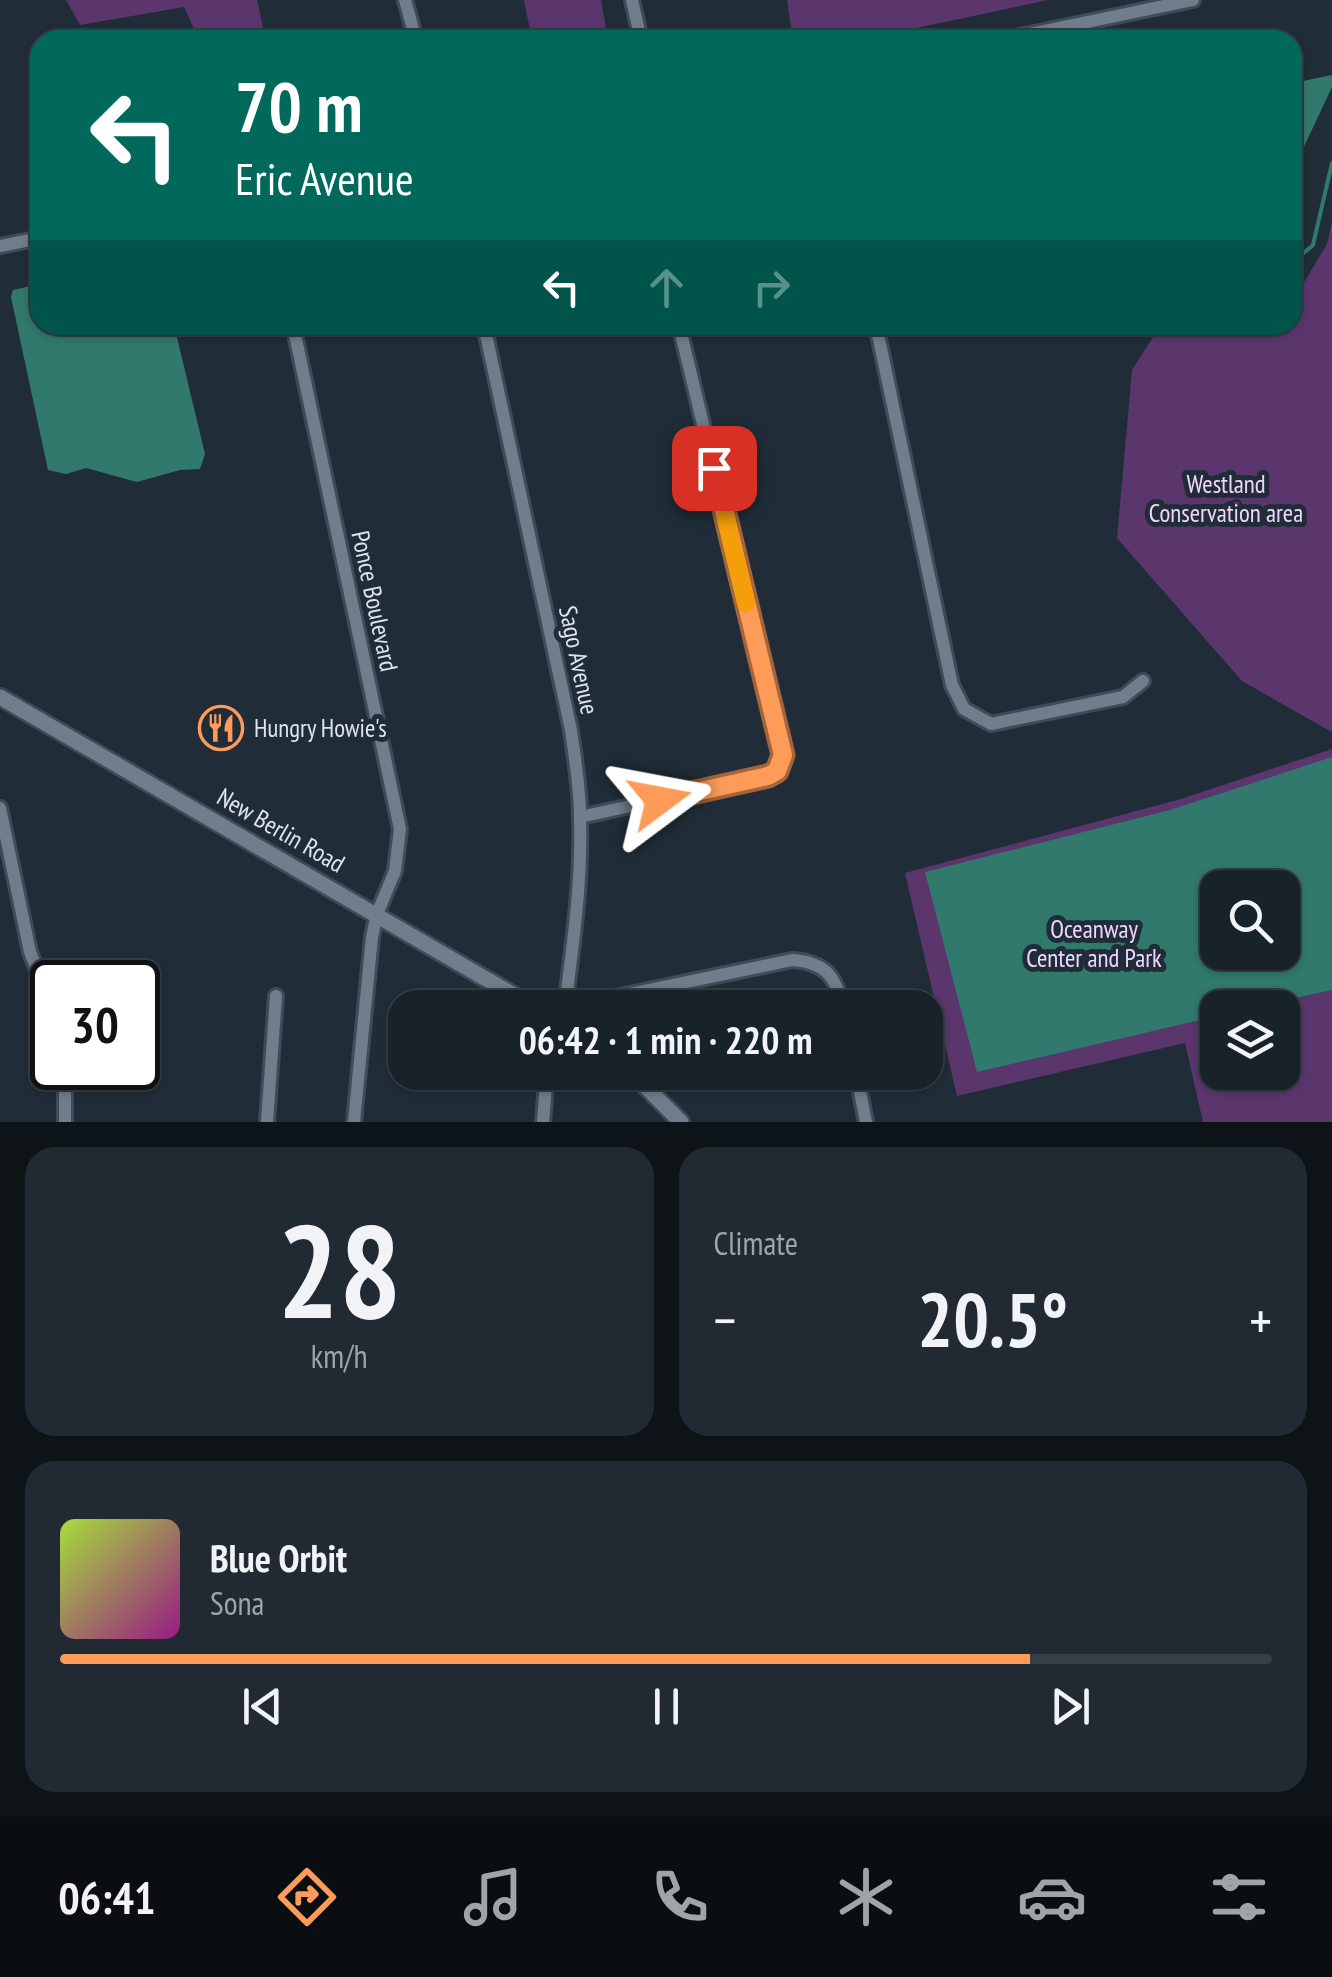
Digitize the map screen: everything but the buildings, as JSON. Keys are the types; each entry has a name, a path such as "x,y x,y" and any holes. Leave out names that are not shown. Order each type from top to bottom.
{"street":[{"path":"405,0 413,30"},
{"path":"632,0 639,30"},
{"path":"1049,30 1194,0"},
{"path":"0,246 30,240"},
{"name":"Ponce Boulevard","path":"295,335 400,829 396,871 376,914 354,1122"},
{"name":"Sago Avenue","path":"486,335 571,730 580,817 576,916 567,990"},
{"path":"580,817 768,776 782,762 681,335"},
{"path":"878,335 952,684 964,709 991,724 1123,697 1143,682"},
{"name":"New Berlin Road","path":"0,697 505,990"},
{"path":"0,808 33,960"},
{"path":"648,990 792,960 812,961 825,968 838,990"},
{"path":"267,1122 276,996"},
{"path":"65,1090 66,1122"},
{"path":"542,1122 545,1090"},
{"path":"649,1090 681,1122"},
{"path":"860,1090 866,1122"}],"green space":[{"path":"66,0 257,0 264,30 194,30 184,7 80,25"},
{"path":"524,0 601,0 606,30 530,30"},
{"path":"787,0 1048,0 907,30 792,30"},
{"name":"Westland Conservation area","path":"1332,221 1332,731 1242,681 1117,538 1132,370 1155,335 1302,335 1302,281 1327,244"},
{"name":"Oceanway Center and Park","path":"1332,749 1332,1122 1203,1122 1185,1043 957,1096 943,1036 943,990 932,990 905,873 1181,799"}],"shaded area":[{"path":"1332,75 1332,87 1302,151 1302,81"},
{"path":"30,286 30,335 176,335 205,454 200,469 180,470 137,482 86,468 66,474 48,470 11,297 13,290"},
{"name":"Oceanway Center and Park","path":"1332,757 1332,990 1300,997 1300,990 1200,990 1200,1020 977,1072 925,872 1170,810"}],"waterway":[{"path":"1302,254 1313,245 1332,163"}],"slow traffic":[{"path":"726,519 746,603"}],"place":[{"name":"Hungry Howie's","path":"221,728"}],"route":[{"path":"660,800 768,776 782,762 714,468"}]}
